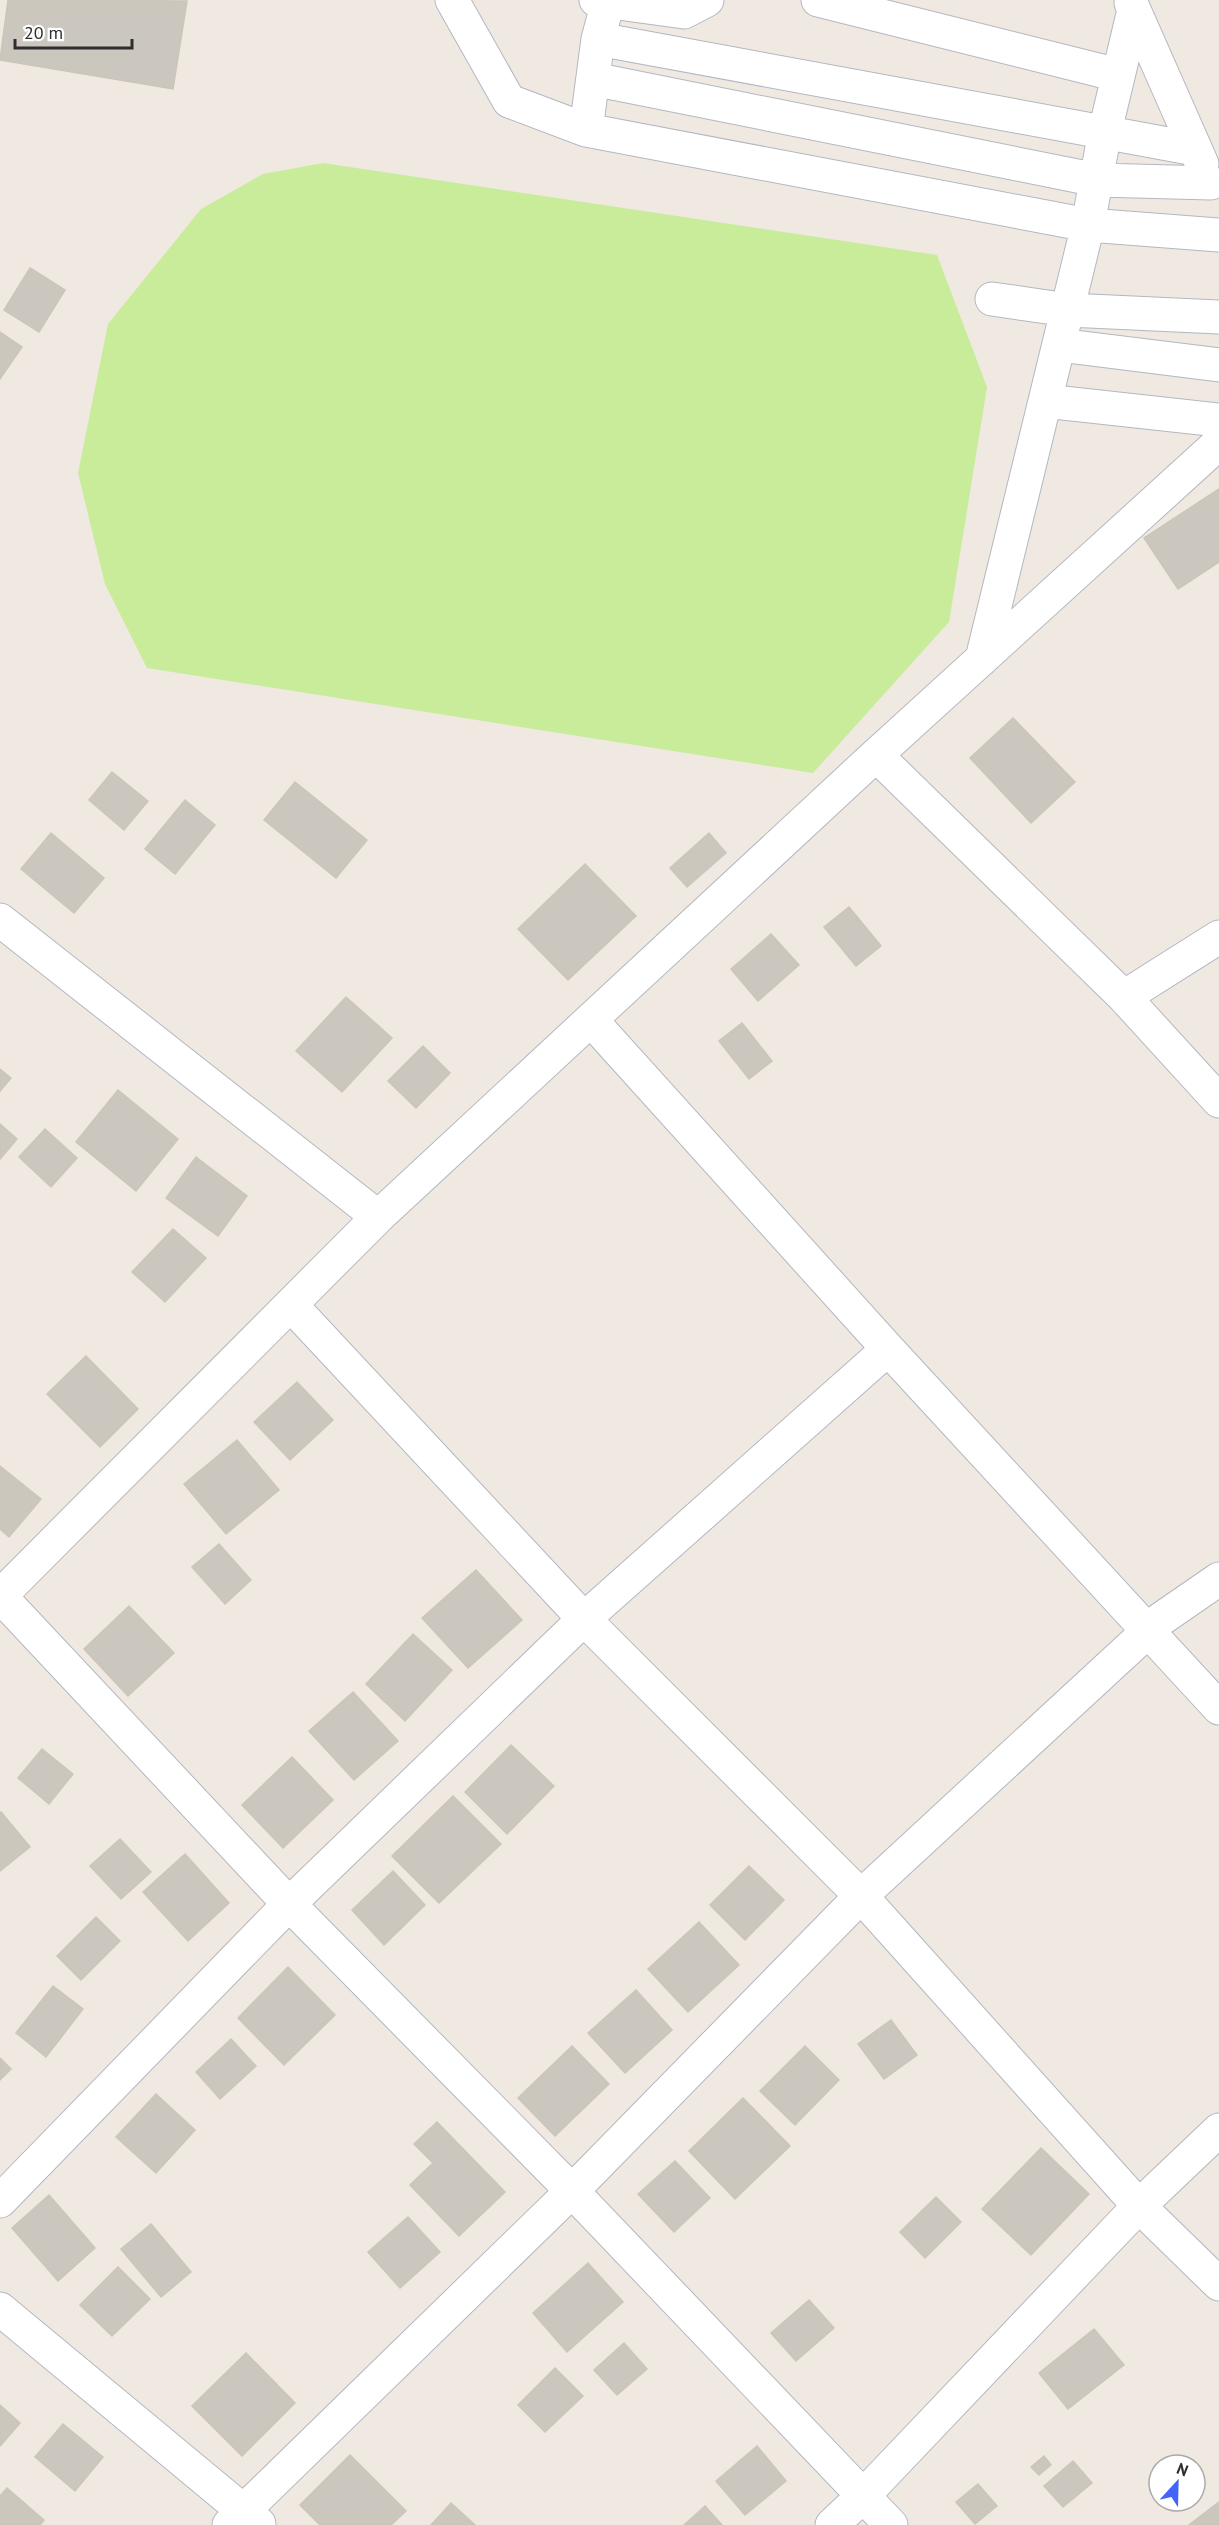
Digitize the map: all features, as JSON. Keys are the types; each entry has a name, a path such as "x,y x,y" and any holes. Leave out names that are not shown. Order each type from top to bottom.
{"street":[{"path":"452,0 509,101 586,130 1088,225 1219,235"},
{"path":"586,130 602,1 684,12 707,0"},
{"path":"818,0 1118,75"},
{"path":"981,659 1088,225 1131,5"},
{"path":"1131,5 1215,192"},
{"path":"598,39 1195,149"},
{"path":"593,79 1096,180 1215,192"},
{"path":"992,300 1068,310 1219,316"},
{"path":"1059,345 1219,365"},
{"path":"1045,401 1219,420"},
{"path":"891,2525 572,2191 289,1904 0,1596 378,1217 876,755 1219,443"},
{"path":"876,755 1124,998 1219,1101"},
{"path":"0,920 378,1217"},
{"path":"1124,998 1219,937"},
{"path":"591,1020 888,1349 1219,1708"},
{"path":"291,1305 584,1619 861,1896 1140,2206 1219,2284"},
{"path":"0,2200 289,1904 584,1619 888,1349"},
{"path":"0,2309 244,2520 572,2191 861,1896 1161,1619 1219,1580"},
{"path":"831,2525 863,2496 1140,2206 1219,2130"}],"green space":[{"path":"323,163 937,255 987,387 949,622 813,773 147,668 105,584 78,473 108,324 201,209 263,174"}],"building":[{"path":"8,0 187,1 173,89 0,60"},
{"path":"30,268 65,290 39,332 4,310"},
{"path":"0,332 22,347 0,379"},
{"path":"1219,489 1219,562 1178,589 1144,538"},
{"path":"1013,718 1075,782 1031,823 970,758"},
{"path":"112,772 148,801 124,830 89,800"},
{"path":"295,782 367,840 336,878 264,820"},
{"path":"185,800 215,825 175,874 145,849"},
{"path":"51,833 104,878 74,913 21,869"},
{"path":"709,833 726,853 687,887 670,868"},
{"path":"585,864 636,916 568,980 518,929"},
{"path":"849,907 881,946 856,966 824,927"},
{"path":"771,934 799,965 758,1001 731,969"},
{"path":"346,997 392,1038 342,1092 296,1051"},
{"path":"742,1023 772,1061 749,1079 719,1041"},
{"path":"423,1046 450,1073 416,1108 388,1081"},
{"path":"0,1069 11,1078 0,1091"},
{"path":"118,1090 178,1139 136,1191 76,1142"},
{"path":"0,1124 17,1139 0,1159"},
{"path":"45,1129 77,1158 51,1187 19,1157"},
{"path":"196,1157 247,1196 218,1236 166,1198"},
{"path":"173,1229 206,1258 165,1302 132,1272"},
{"path":"86,1356 138,1409 100,1447 47,1394"},
{"path":"297,1382 333,1420 290,1460 254,1422"},
{"path":"237,1440 279,1490 226,1534 184,1484"},
{"path":"0,1466 41,1499 9,1537 0,1529"},
{"path":"219,1544 251,1580 225,1604 192,1567"},
{"path":"476,1570 522,1620 468,1668 422,1618"},
{"path":"129,1606 174,1653 128,1696 84,1649"},
{"path":"413,1634 452,1670 405,1721 366,1684"},
{"path":"353,1692 398,1741 354,1780 309,1731"},
{"path":"511,1745 554,1786 507,1834 465,1792"},
{"path":"42,1749 73,1774 49,1804 18,1778"},
{"path":"292,1757 333,1800 283,1848 242,1805"},
{"path":"453,1796 501,1844 439,1903 392,1856"},
{"path":"0,1813 30,1847 0,1871"},
{"path":"120,1839 151,1872 121,1899 90,1866"},
{"path":"185,1854 229,1903 188,1941 143,1892"},
{"path":"749,1866 784,1900 745,1940 710,1905"},
{"path":"393,1871 425,1905 384,1945 352,1910"},
{"path":"96,1917 120,1941 81,1980 57,1956"},
{"path":"699,1922 739,1965 688,2012 648,1969"},
{"path":"288,1967 335,2015 284,2065 238,2018"},
{"path":"53,1986 83,2009 46,2057 16,2033"},
{"path":"636,1990 672,2030 625,2073 588,2033"},
{"path":"891,2020 917,2055 884,2079 858,2044"},
{"path":"231,2039 256,2066 220,2099 196,2072"},
{"path":"572,2046 609,2084 555,2136 518,2098"},
{"path":"805,2046 839,2080 795,2125 760,2091"},
{"path":"0,2058 11,2069 0,2080"},
{"path":"156,2094 195,2130 156,2173 116,2137"},
{"path":"743,2098 790,2146 735,2199 689,2151"},
{"path":"437,2122 505,2192 459,2236 410,2185 433,2163 414,2144"},
{"path":"1041,2148 1089,2194 1031,2255 982,2209"},
{"path":"675,2161 710,2198 674,2232 638,2194"},
{"path":"49,2195 95,2248 58,2281 12,2228"},
{"path":"936,2197 961,2222 925,2258 900,2232"},
{"path":"408,2217 440,2252 400,2288 368,2252"},
{"path":"151,2224 191,2272 161,2297 121,2249"},
{"path":"588,2263 623,2302 567,2352 533,2313"},
{"path":"118,2267 150,2299 112,2336 80,2305"},
{"path":"809,2300 834,2328 796,2361 771,2333"},
{"path":"1094,2329 1124,2365 1068,2409 1039,2373"},
{"path":"624,2343 647,2369 617,2395 594,2370"},
{"path":"246,2353 295,2403 242,2456 192,2406"},
{"path":"555,2368 583,2396 545,2432 518,2405"},
{"path":"0,2405 20,2423 0,2446"},
{"path":"63,2424 103,2457 75,2491 35,2457"},
{"path":"757,2446 786,2481 745,2515 716,2481"},
{"path":"350,2455 406,2511 391,2525 320,2525 300,2505"},
{"path":"1044,2456 1051,2465 1039,2475 1031,2467"},
{"path":"1073,2461 1092,2483 1063,2507 1044,2486"},
{"path":"978,2484 997,2506 975,2524 956,2502"},
{"path":"7,2488 44,2520 40,2525 0,2525 0,2496"},
{"path":"1219,2502 1219,2525 1189,2525 1207,2513"},
{"path":"451,2503 475,2525 431,2525"},
{"path":"705,2506 722,2525 684,2525"}]}
